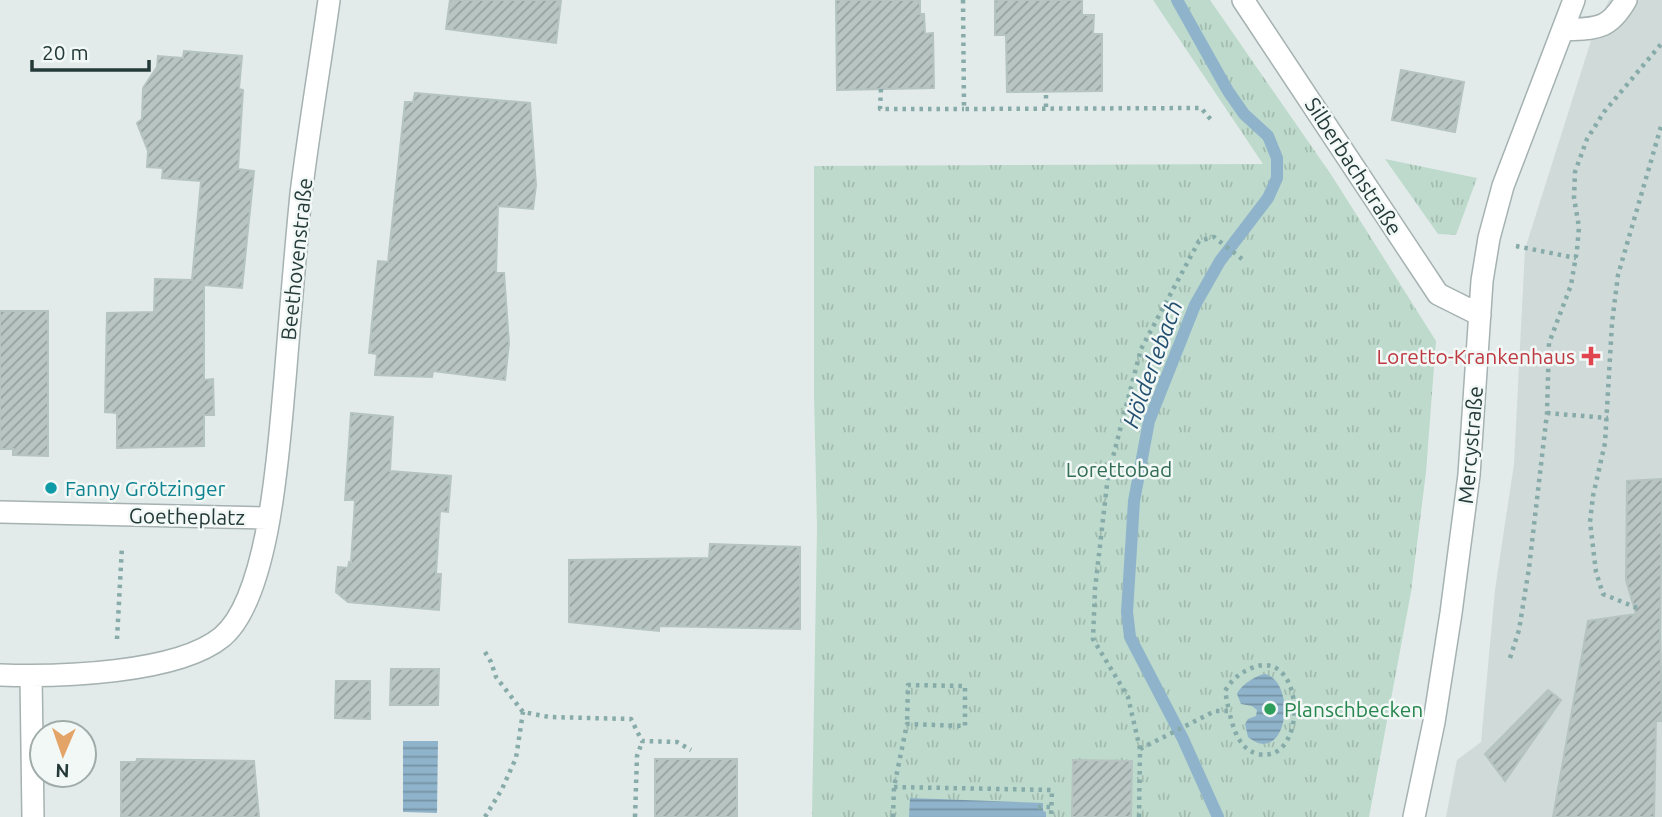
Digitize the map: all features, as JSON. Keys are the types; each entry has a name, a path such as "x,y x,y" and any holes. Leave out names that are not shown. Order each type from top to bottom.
{"street":[{"name":"Beethovenstraße","path":"269,518 275,488 302,194 329,0"},
{"name":"Silberbachstraße","path":"1243,0 1437,294 1480,315"},
{"name":"Mercystraße","path":"1414,817 1434,722 1469,475 1480,315 1489,238 1503,186 1574,0"},
{"path":"1563,30 1595,28 1615,18 1626,0"},
{"name":"Goetheplatz","path":"0,512 269,518 259,565 245,606 222,637 176,659 115,671 0,675"},
{"path":"31,676 33,817"}],"path":[{"path":"963,0 964,108"},
{"path":"1510,658 1519,630 1529,568 1546,413 1549,343 1571,285 1576,258 1579,227 1574,198 1575,172 1587,139 1604,112 1662,43"},
{"path":"881,89 880,109 1201,108 1213,122"},
{"path":"1046,91 1046,107"},
{"path":"1637,608 1603,594 1596,572 1590,522 1608,418 1612,323 1618,275 1662,123"},
{"path":"1139,817 1140,750 1128,697 1093,639 1095,589 1108,476 1142,349 1199,241 1214,237 1242,259"},
{"path":"1525,249 1576,258"},
{"path":"1546,413 1608,418"},
{"path":"115,671 123,515"},
{"path":"485,653 496,677 523,712 549,717 631,719 642,741 637,756 635,817"},
{"path":"1264,664 1276,668 1285,677 1292,692 1295,710 1291,730 1284,745 1273,753 1258,754 1244,747 1235,732 1229,711 1225,691 1232,680 1247,670 1264,664"},
{"path":"893,817 894,787 907,724 908,685 965,686 965,726 907,724"},
{"path":"1140,750 1215,711 1229,711"},
{"path":"485,817 516,758 523,712"},
{"path":"642,741 677,742 691,750"},
{"path":"894,787 1052,790 1051,817"},
{"path":"1038,807 1052,807"}],"shaded area":[{"name":"Loretto-Krankenhaus","path":"1609,0 1662,0 1662,817 1446,817 1457,760 1481,742 1495,590 1514,464 1525,249 1595,28"}],"green space":[{"name":"Lorettobad","path":"1153,0 1210,0 1332,176 1436,341 1426,472 1411,592 1369,817 812,817 817,528 814,166 1263,164"},
{"path":"1385,159 1477,178 1456,235 1438,234"}],"water":[{"name":"Planschbecken","path":"1265,674 1275,681 1282,692 1284,706 1279,733 1272,742 1261,744 1248,737 1245,724 1248,719 1256,716 1257,710 1241,704 1237,694 1249,681"},
{"path":"403,741 438,741 437,813 403,812"},
{"path":"910,798 1043,803 1046,817 909,817"}],"building":[{"path":"450,0 561,0 556,43 446,29"},
{"path":"836,0 920,0 925,34 933,33 934,88 837,90"},
{"path":"995,0 1082,0 1082,15 1094,15 1093,34 1102,34 1102,91 1007,92 1006,35 995,35"},
{"path":"184,51 242,56 239,89 243,90 238,169 254,171 242,288 204,285 204,380 213,379 214,415 204,415 204,446 117,448 117,413 105,412 107,313 154,312 155,279 192,280 201,181 162,178 163,168 147,167 148,151 137,123 142,119 143,88 157,67 158,56 183,58"},
{"path":"1401,70 1464,82 1455,132 1392,120"},
{"path":"415,93 530,103 536,185 533,209 498,206 496,273 504,273 509,343 505,380 433,371 432,377 375,375 377,354 369,353 378,261 388,262 405,102 413,102"},
{"path":"0,311 48,311 48,456 13,455 13,449 0,449"},
{"path":"351,413 393,417 390,471 451,476 448,512 440,511 436,574 441,574 439,610 348,602 336,592 338,567 348,568 349,562 351,563 355,500 345,500"},
{"path":"1662,479 1662,721 1656,721 1654,817 1553,817 1588,621 1636,614 1626,580 1627,481"},
{"path":"710,544 800,547 800,629 659,626 659,631 569,622 569,560 709,558"},
{"path":"391,669 439,669 438,705 390,705"},
{"path":"336,681 370,681 370,719 335,718"},
{"path":"1548,690 1561,700 1505,781 1485,754"},
{"path":"137,759 254,761 259,817 121,817 121,762 136,762"},
{"path":"655,759 737,759 737,817 655,817"},
{"path":"1073,760 1132,761 1131,817 1072,817"}],"waterway":[{"name":"Hölderlebach","path":"1177,0 1228,91 1244,114 1268,136 1277,158 1277,178 1268,198 1220,261 1195,305 1149,421 1134,501 1127,612 1130,637 1183,739 1218,817"}],"place":[{"name":"Loretto-Krankenhaus","path":"1591,356"},
{"name":"Fanny Grötzinger","path":"51,488"},
{"name":"Planschbecken","path":"1270,709"}]}
